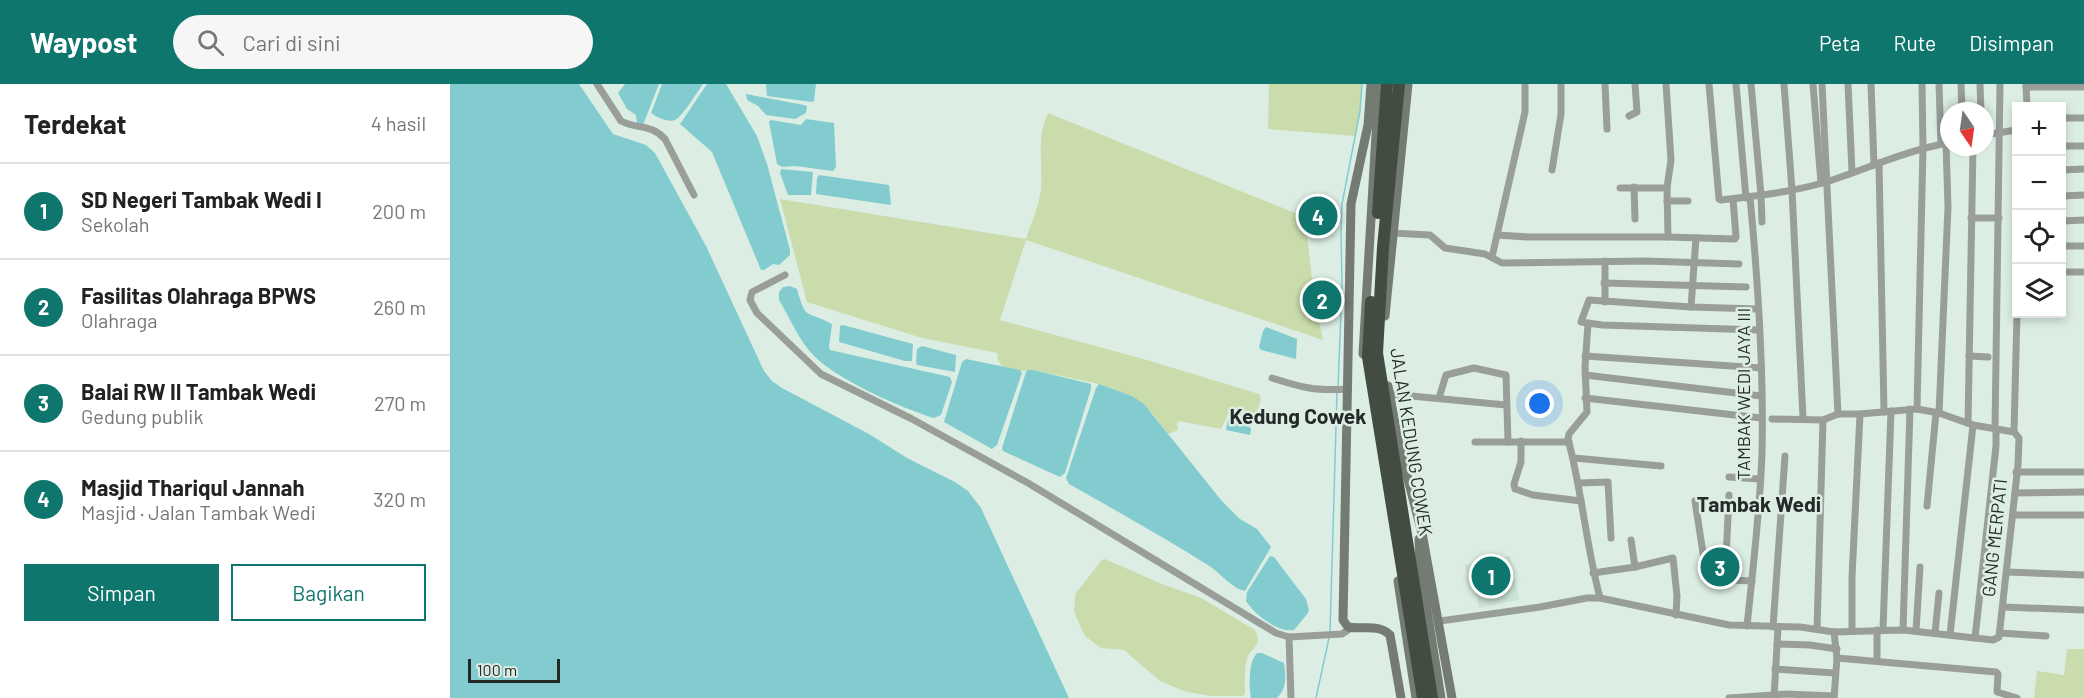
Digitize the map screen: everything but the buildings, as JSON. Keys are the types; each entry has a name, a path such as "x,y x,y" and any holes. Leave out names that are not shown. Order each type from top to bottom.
{"highway":[{"name":"JALAN KEDUNG COWEK","path":"1387,84 1368,348 1423,698"},
{"name":"JALAN KEDUNG COWEK","path":"1399,84 1383,247 1377,353 1432,698"},
{"path":"1397,99 1406,110"}],"main road":[{"path":"1371,84 1371,221 1363,338 1364,358 1416,698"},
{"path":"1379,84 1372,125 1351,204 1341,389 1343,620 1351,628 1376,627 1390,635 1401,698"},
{"path":"1407,84 1382,343 1390,394 1412,498 1419,543 1419,566 1441,698"},
{"path":"1351,222 1371,221"},
{"path":"1412,498 1422,533 1440,621 1452,698"}],"street":[{"path":"597,84 621,121 651,128 658,131 665,139 694,195"},
{"path":"1492,256 1524,119 1526,84"},
{"path":"1552,170 1561,114 1561,84"},
{"path":"1605,84 1607,129"},
{"path":"1629,116 1637,112 1635,84"},
{"path":"1666,84 1671,160 1666,201 1668,237"},
{"path":"1709,84 1719,199 1792,190 1823,182 1923,148 1940,145"},
{"name":"TAMBAK WEDI JAYA III","path":"1736,84 1758,309 1761,368 1760,479 1747,626"},
{"path":"1751,84 1762,222"},
{"path":"1784,84 1792,190 1803,418"},
{"path":"1813,84 1823,182 1838,414"},
{"path":"1822,84 1823,182"},
{"path":"1848,84 1852,172"},
{"path":"1871,84 1888,412 1877,661"},
{"path":"1903,630 1923,148 1922,84"},
{"path":"1939,84 1941,102"},
{"path":"1961,84 1962,102"},
{"path":"1980,84 1981,102"},
{"path":"1975,638 1996,446 2000,84"},
{"path":"2027,102 2026,85 2084,87"},
{"path":"2066,118 2084,118"},
{"path":"1994,133 2012,131"},
{"path":"2066,146 2084,146"},
{"path":"1927,506 1937,413 1948,207 1946,156"},
{"path":"1950,635 1970,424 1973,156"},
{"path":"2066,170 2084,169"},
{"path":"1620,188 1667,188"},
{"path":"1634,188 1635,219"},
{"path":"2066,196 2084,195"},
{"path":"1497,235 1736,238 1733,199"},
{"path":"1666,201 1688,201"},
{"path":"1971,218 1999,218"},
{"path":"2066,220 2084,220"},
{"path":"1392,233 1430,235 1445,248 1492,256 1506,263 1646,261 1739,264"},
{"path":"1691,308 1696,238"},
{"path":"2066,246 2084,246"},
{"path":"1605,261 1605,302"},
{"path":"2066,273 2084,272"},
{"path":"785,275 752,292 750,296 752,304 761,318 821,374 1028,483 1276,633 1288,637 1337,634 1347,633 1351,628"},
{"path":"1604,283 1746,287"},
{"path":"1758,309 1691,308 1587,301 1581,322 1759,330"},
{"name":"GANG MERPATI","path":"2000,633 2016,472 2017,318"},
{"path":"1588,324 1585,356 1586,414 1569,434 1569,442 1579,483 1593,573 1600,598"},
{"path":"1585,356 1761,368"},
{"path":"1969,356 1988,357"},
{"path":"1439,398 1446,375 1474,368 1507,375 1508,442"},
{"path":"1585,375 1761,396"},
{"path":"1272,378 1309,389 1341,389"},
{"path":"1390,394 1506,405"},
{"path":"1585,398 1761,418"},
{"path":"1772,419 1823,420 1838,414 1913,409 2016,434"},
{"path":"1852,631 1852,577 1860,414"},
{"path":"1817,628 1823,420"},
{"path":"1521,441 1521,462 1514,484 1515,489 1533,495 1581,501"},
{"path":"1475,442 1569,442"},
{"path":"1774,696 1777,644 1775,627 1785,456"},
{"path":"1574,458 1660,466"},
{"path":"2016,472 2084,472"},
{"path":"1729,477 1760,479"},
{"path":"1579,483 1608,482 1611,538"},
{"path":"2014,493 2084,492"},
{"path":"1725,580 1729,495"},
{"path":"1695,501 1706,577 1752,581"},
{"path":"2013,515 2084,515"},
{"path":"1631,540 1635,567"},
{"path":"1593,573 1635,567 1673,558 1677,596 1676,615"},
{"path":"1916,631 1920,567"},
{"path":"2007,572 2084,575"},
{"path":"1935,633 1939,593"},
{"path":"1440,621 1587,598 1600,598 1729,625 1817,628 1834,632 1903,630 1993,640 1999,637 2000,633 2046,636"},
{"path":"2003,607 2084,610"},
{"path":"1729,698 1834,697 1837,649 1834,632"},
{"path":"1288,637 1291,698"},
{"path":"1777,644 1837,649"},
{"path":"1837,658 1996,672 1998,674 1996,695 2017,698"},
{"path":"1775,669 1834,673"}],"shaded area":[{"path":"1510,556 1519,600 1479,608 1475,587 1470,588 1465,565"}],"green space":[{"path":"1269,84 1362,84 1355,136 1268,129"},
{"path":"1048,113 1305,217 1316,315 1323,340 1026,240 1000,320 1147,360 1259,394 1261,400 1256,414 1228,414 1221,429 1179,421 1178,430 1168,434 1152,413 1132,396 1099,384 1002,366 997,353 922,338 807,302 780,199 1026,239 1040,195 1041,141"},
{"path":"1105,559 1201,598 1255,630 1258,640 1247,659 1245,694 1243,696 1211,696 1186,692 1160,681 1124,650 1101,648 1085,636 1074,612 1076,593"},
{"path":"2067,649 2084,649 2084,698 2034,698 2037,671 2064,675"}],"water":[{"path":"450,84 579,84 613,134 646,145 655,153 706,246 764,371 782,388 869,434 907,458 968,491 981,508 1069,698 450,698"},
{"path":"625,84 659,84 643,125 637,123 636,115 627,109 618,93"},
{"path":"662,84 703,84 682,114 675,120 669,121 651,113"},
{"path":"707,84 726,84 757,136 767,164 790,250 790,255 779,265 773,264 761,270 712,152 680,124"},
{"path":"766,84 816,84 814,101 767,96"},
{"path":"746,94 804,105 807,106 806,113 795,119 766,115 758,106 747,100"},
{"path":"806,119 834,123 836,167 833,171 795,166 782,167 777,164 769,122 771,120 801,125"},
{"path":"781,169 813,172 811,195 788,195 780,173"},
{"path":"819,175 889,185 891,205 816,194"},
{"path":"790,286 797,289 805,311 832,324 830,350 950,377 952,382 941,415 934,418 888,400 854,384 814,356 795,329 779,300 779,292 783,287"},
{"path":"840,326 913,344 912,361 839,342"},
{"path":"1266,327 1297,339 1296,359 1261,350 1259,347"},
{"path":"922,346 956,355 955,372 917,365 917,349"},
{"path":"966,359 1020,370 1022,373 997,445 992,449 944,422 962,362"},
{"path":"1033,370 1091,384 1065,473 1060,477 1003,451 1002,448 1026,372"},
{"path":"1099,384 1132,396 1144,404 1221,500 1240,519 1257,529 1271,547 1245,591 1227,581 1194,556 1069,484 1066,478"},
{"path":"1238,414 1248,416 1247,424 1251,429 1250,435 1226,430 1228,419"},
{"path":"1270,556 1274,557 1306,599 1308,613 1294,630 1281,629 1267,622 1246,601 1247,592"},
{"path":"1257,653 1284,663 1285,682 1277,698 1251,698 1251,668"}],"waterway":[{"path":"1338,387 1342,204 1360,111 1362,84"},
{"path":"1330,633 1337,392"},
{"path":"1316,698 1329,638"}],"place":[{"name":"Masjid Thariqul Jannah","path":"1318,216"},
{"name":"Fasilitas Olahraga BPWS","path":"1322,300"},
{"name":"Balai RW II Tambak Wedi","path":"1720,567"},
{"name":"SD Negeri Tambak Wedi I","path":"1491,576"}],"district":[{"name":"Kedung Cowek","path":"1298,417"},
{"name":"Tambak Wedi","path":"1759,505"}]}
